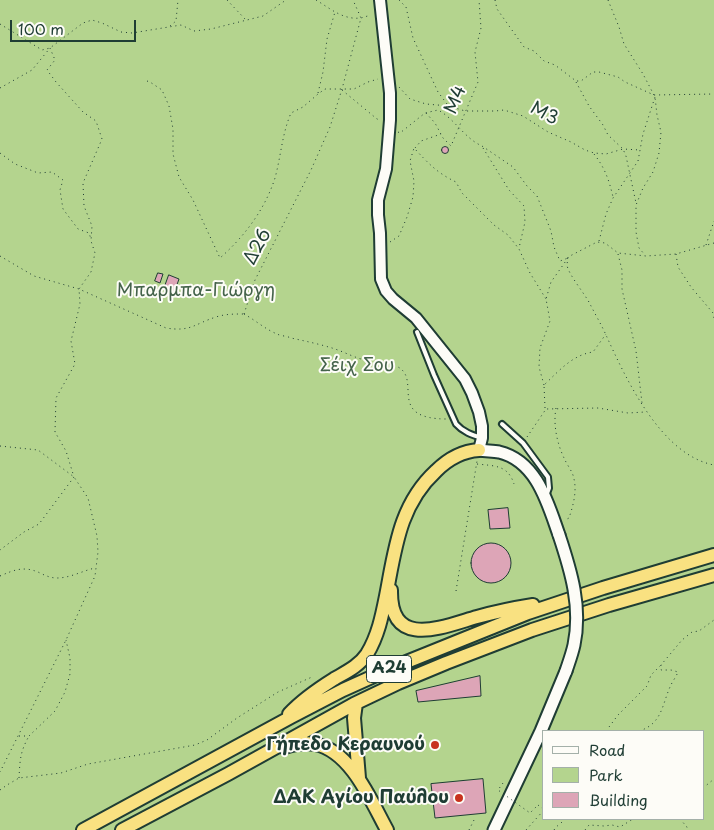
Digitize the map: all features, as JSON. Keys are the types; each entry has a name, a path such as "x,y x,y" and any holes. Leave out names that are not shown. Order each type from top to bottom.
{"highway":[{"path":"282,722 298,703 351,669 367,654 378,628 401,526 414,496 430,476 447,462 460,454 473,450 481,444"},
{"name":"Α24","path":"83,830 282,722 394,667 483,630 570,599 714,554"},
{"path":"391,570 391,594 394,613 401,623 419,630 442,628 488,614 550,601 570,599"},
{"name":"Α24","path":"122,830 356,703 398,683 532,630 714,575"},
{"path":"356,703 354,718 360,780"},
{"path":"228,774 279,748 310,744 324,747 338,755 351,768 360,780 387,830"}],"main road":[{"path":"481,444 520,462 537,482 546,498 557,530 574,589 577,612 574,643 566,671 541,731 494,830"}],"street":[{"path":"380,0 388,76 390,125 386,169 378,200 381,279 386,291 393,300 416,318 465,379 479,412 482,426 481,444"}],"lane":[{"path":"417,332 456,424 481,444"},
{"path":"502,424 523,443 548,477 550,488 546,498"}],"path":[{"path":"168,27 176,21 178,0"},
{"path":"227,0 245,20"},
{"path":"0,88 32,70 50,48 83,23 92,20 121,32 132,33 181,26 194,31 212,29 263,16 286,0"},
{"path":"316,0 335,12 352,19 381,12"},
{"path":"353,0 361,18"},
{"path":"399,0 406,7 413,38 438,92 449,106"},
{"name":"M4","path":"458,128 478,82 475,52 481,28 479,0"},
{"path":"495,0 497,9 524,47 534,51 544,61 554,65 576,81 589,106 608,135 623,149 636,205 636,232 639,248 646,256"},
{"path":"608,0 624,44 654,96 660,132 659,153 653,172 636,205"},
{"path":"318,94 327,39 335,12"},
{"name":"Δ26","path":"244,314 254,280 307,178 326,136 342,89 361,18"},
{"path":"0,24 42,50 50,48"},
{"path":"50,48 55,60 47,70 83,112 96,121 102,139 82,183 84,206 92,226 91,241"},
{"path":"576,81 581,81 593,72 598,72 618,76 625,82 654,96 714,94"},
{"path":"147,81 162,90 169,106 173,129 173,154 179,177 193,200 220,258 250,228 265,201 274,178 286,124 291,113 303,107 325,89 354,89 368,82 388,76"},
{"name":"M3","path":"388,76 410,100 426,104 449,106 465,111 504,110 523,116 548,132 594,154"},
{"path":"342,89 377,119 385,121 390,125"},
{"path":"599,242 606,214 613,198 638,161 643,134 654,96"},
{"name":"M4","path":"390,125 400,133 425,113 438,110 448,115 458,128"},
{"path":"425,113 435,123 443,138 451,146 458,128 477,144 513,167 537,196 551,231 554,247 560,261 597,242 606,243 618,254 622,270 622,289 636,351 642,403"},
{"path":"380,249 398,236 407,218 413,197 414,181 410,162 414,148 421,141 441,134"},
{"path":"482,146 509,190 524,206 525,222 519,249"},
{"path":"414,148 431,167 456,182 462,193 494,225 508,235 519,249 530,273 546,299 550,321 540,348 539,367 544,385 546,409 523,443"},
{"path":"594,154 606,154 623,149 640,150"},
{"path":"0,153 15,164 38,173 52,172 63,180 60,190 63,209 78,229 89,232 95,253 90,272 79,289 80,304 72,341 75,364 56,398 56,432 66,451 74,477 88,498 97,536 98,552 94,576 66,640 0,772"},
{"path":"594,154 603,166 610,181 613,198"},
{"path":"706,246 714,221"},
{"path":"618,254 646,256 676,254 714,243"},
{"path":"676,254 678,268 713,313 714,318"},
{"path":"0,256 34,276 79,289 166,328 189,329 226,314 244,314 277,334 333,348 361,359 392,364 404,371 413,409 418,414 424,416 444,419"},
{"path":"546,299 551,282 568,257"},
{"path":"568,257 567,264 570,272 586,295 606,334 609,344 646,412 670,440 705,464 714,465"},
{"path":"544,385 571,360 583,353 593,352 606,334"},
{"path":"556,408 555,429 564,458 574,478 575,496 569,518 557,530"},
{"path":"546,409 598,408 628,413 646,412"},
{"path":"456,591 481,444"},
{"path":"0,446 38,450 74,477"},
{"path":"477,464 495,466 505,470 514,484"},
{"path":"0,550 24,532 39,524 74,477"},
{"path":"0,576 14,570 29,569 53,578 65,577 96,568"},
{"path":"607,730 618,715 647,686 651,675 682,640 714,620"},
{"path":"18,778 23,747 29,736 55,710 65,692 70,674 70,658 66,640"},
{"path":"644,730 654,723 660,713 678,672 661,670 661,665"},
{"path":"0,790 18,778 61,773 88,764 196,745 207,740 278,692 312,677"},
{"path":"18,736 29,736"},
{"path":"704,787 714,779"},
{"path":"503,783 498,790 530,813 538,805 542,809"},
{"path":"526,830 542,811"},
{"path":"469,830 475,818"},
{"path":"554,830 564,820"},
{"path":"585,830 589,825 620,827 631,820"}],"green space":[{"name":"Σέιχ Σου","path":"0,0 714,0 714,830 0,830"}],"building":[{"path":"445,146 449,150 445,154 441,150"},
{"path":"158,273 163,274 160,283 155,281"},
{"path":"169,275 179,279 174,293 164,289"},
{"path":"508,508 510,528 490,529 488,510"},
{"path":"487,543 495,543 502,546 508,552 511,563 508,574 502,580 495,583 487,583 480,580 474,574 471,567 471,559 474,552 480,546"},
{"path":"480,676 481,696 418,702 416,691"},
{"name":"ΔΑΚ Αγίου Παύλου","path":"483,779 486,813 435,818 431,784"}],"place":[{"name":"Γήπεδο Κεραυνού","path":"435,745"},
{"name":"ΔΑΚ Αγίου Παύλου","path":"459,798"}],"park label":[{"name":"Μπαρμπα-Γιώργη","path":"196,291"}]}
